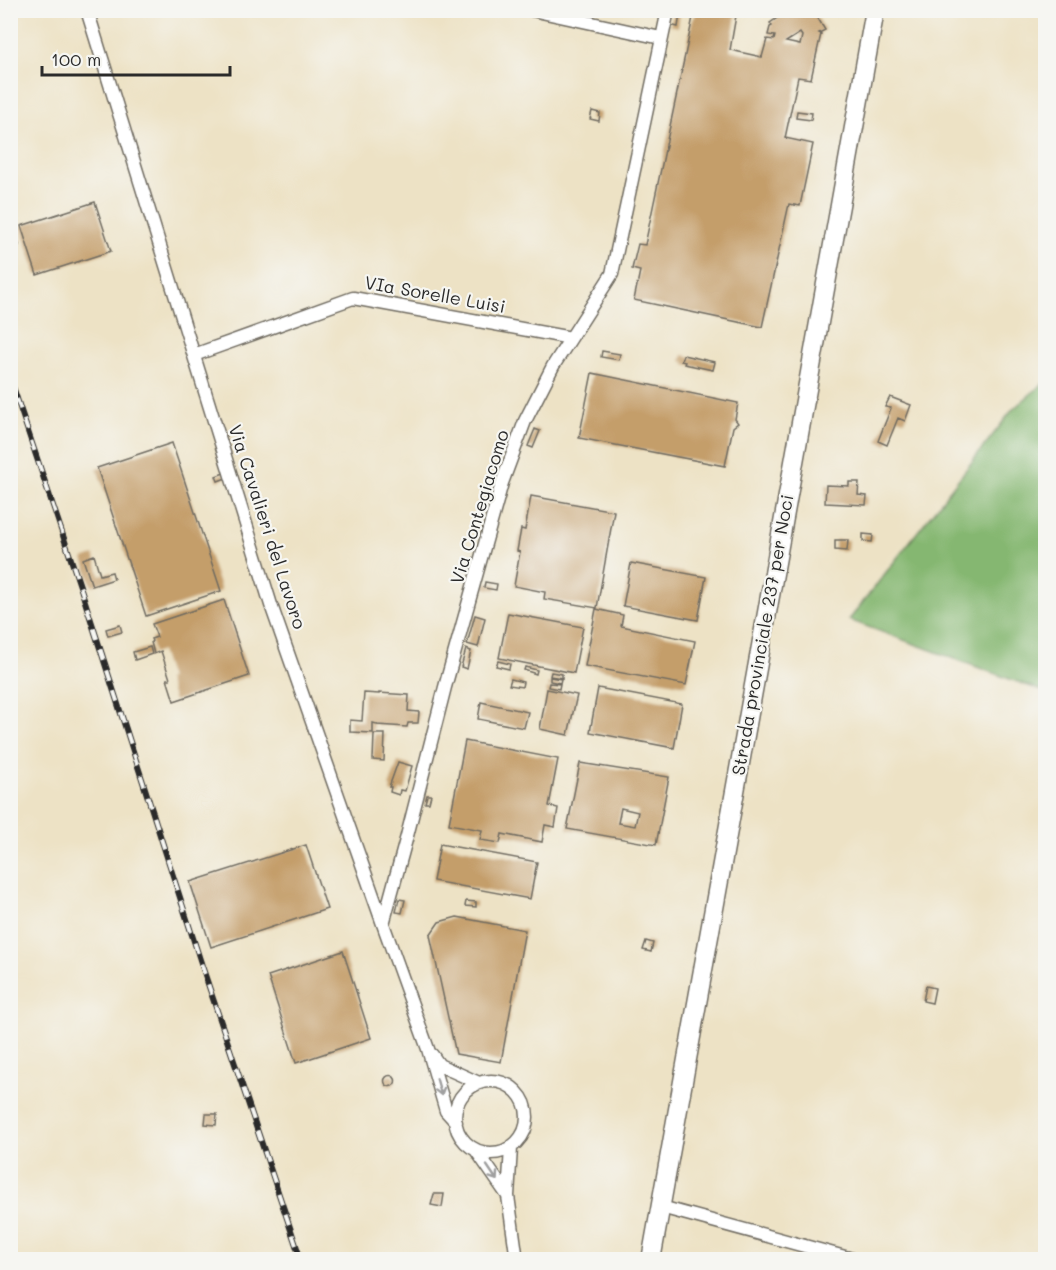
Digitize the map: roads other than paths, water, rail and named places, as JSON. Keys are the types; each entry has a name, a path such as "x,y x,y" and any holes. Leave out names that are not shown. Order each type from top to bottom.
{"main road":[{"name":"Strada provinciale 237 per Noci","path":"650,1256 661,1207 875,10"}],"street":[{"name":"Via Cavalieri del Lavoro","path":"87,10 271,605 428,1049 446,1111 456,1122 459,1134 476,1150 508,1196"},
{"path":"532,10 661,38"},
{"name":"Via Contegiacomo","path":"383,924 445,687 502,483 525,421 554,366 612,274 668,10"},
{"name":"VIa Sorelle Luisi","path":"194,355 352,298 571,338"},
{"name":"Via Cavalieri del Lavoro","path":"428,1049 439,1065 478,1083 490,1081 502,1083 521,1096 528,1118 525,1130 511,1148"},
{"path":"456,1122 456,1110 460,1099 478,1083"},
{"path":"476,1150 488,1153 511,1148 508,1196 517,1260"},
{"path":"661,1207 856,1260"}],"railway":[{"path":"10,378 81,589 202,966 301,1260"}]}
